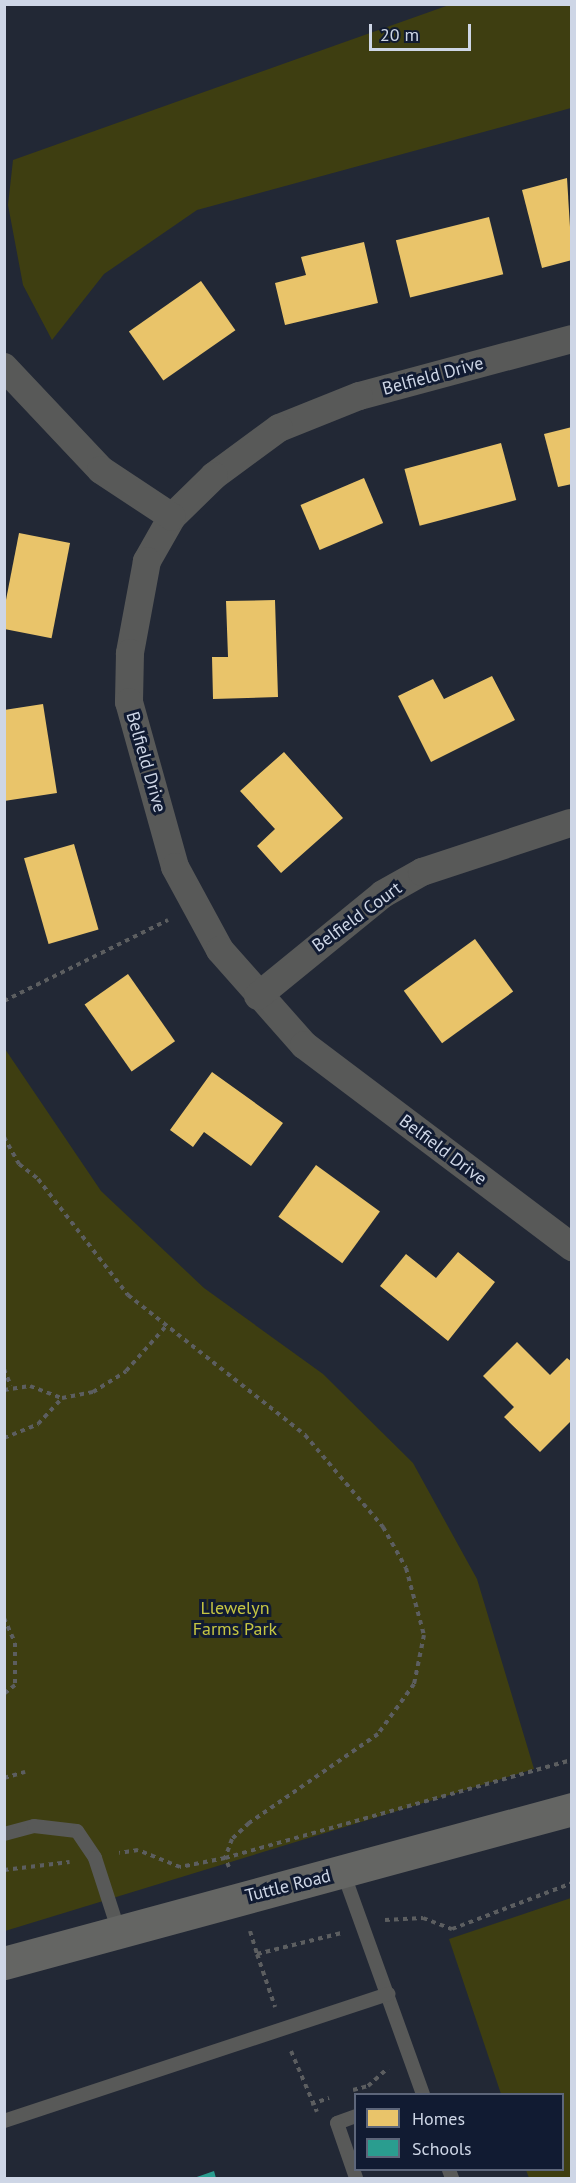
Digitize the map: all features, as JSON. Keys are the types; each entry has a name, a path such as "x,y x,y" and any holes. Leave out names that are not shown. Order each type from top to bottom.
{"main road":[{"name":"Tuttle Road","path":"4,1963 572,1809"}],"street":[{"name":"Belfield Drive","path":"572,339 359,396 279,428 214,476 172,517 147,561 130,653 129,702 175,867 193,908 258,996 304,1045 572,1247"},
{"path":"4,367 101,470 172,517"},
{"name":"Belfield Court","path":"258,996 382,894 422,873 570,823"}],"lane":[{"path":"4,1834 34,1826 77,1831 95,1858 119,1932"},
{"path":"343,1872 389,1994 421,2093"},
{"path":"4,2121 389,1994"},
{"path":"354,2117 337,2123 354,2170"}],"path":[{"path":"4,1001 193,908"},
{"path":"4,1137 19,1164 38,1179 128,1295 305,1435 383,1527 406,1568 424,1635 414,1684 378,1734 249,1823 232,1839 225,1858"},
{"path":"4,1390 11,1386 62,1398 93,1392 126,1371 167,1325"},
{"path":"4,1368 11,1386"},
{"path":"4,1438 38,1424 62,1398"},
{"path":"4,1618 15,1643 15,1685 4,1694"},
{"path":"4,1870 138,1850 180,1867 225,1858 572,1760"},
{"path":"4,1778 25,1772"},
{"path":"280,2055 300,2048"},
{"path":"311,2103 368,2086 386,2075 391,2062"}],"green space":[{"path":"449,5 571,5 571,108 197,210 104,274 52,340 23,285 8,205 13,160"},
{"name":"Llewelyn Farms Park","path":"5,1049 101,1191 204,1288 323,1374 413,1463 477,1579 534,1769 5,1931"},
{"path":"571,1898 571,2178 529,2178 526,2171 564,2171 564,2093 501,2093 449,1939"}],"building: Homes":[{"path":"567,178 572,260 542,268 522,190"},
{"path":"489,217 503,274 410,297 396,240"},
{"path":"364,242 378,303 285,325 275,283 306,275 301,257"},
{"path":"201,281 235,330 163,381 129,331"},
{"path":"572,427 572,484 558,487 544,434"},
{"path":"501,443 516,500 420,526 404,469"},
{"path":"364,478 383,523 320,550 300,505"},
{"path":"19,533 70,543 52,638 4,629 4,610"},
{"path":"275,600 278,697 213,699 212,657 228,657 226,601"},
{"path":"492,676 515,720 431,762 398,696 433,679 444,699"},
{"path":"43,704 57,793 4,801 4,710"},
{"path":"284,752 343,818 281,873 257,846 275,829 240,791"},
{"path":"74,844 99,930 49,944 24,858"},
{"path":"475,939 513,992 442,1043 404,991"},
{"path":"128,974 175,1041 132,1072 85,1004"},
{"path":"212,1072 283,1123 251,1166 204,1132 193,1147 170,1130"},
{"path":"316,1165 380,1211 342,1263 278,1217"},
{"path":"458,1252 495,1282 448,1341 380,1286 406,1254 436,1278"},
{"path":"517,1342 550,1375 567,1358 572,1362 572,1420 540,1452 504,1417 514,1407 483,1376"}],"building: Schools":[{"path":"214,2171 216,2178 194,2178"}]}
